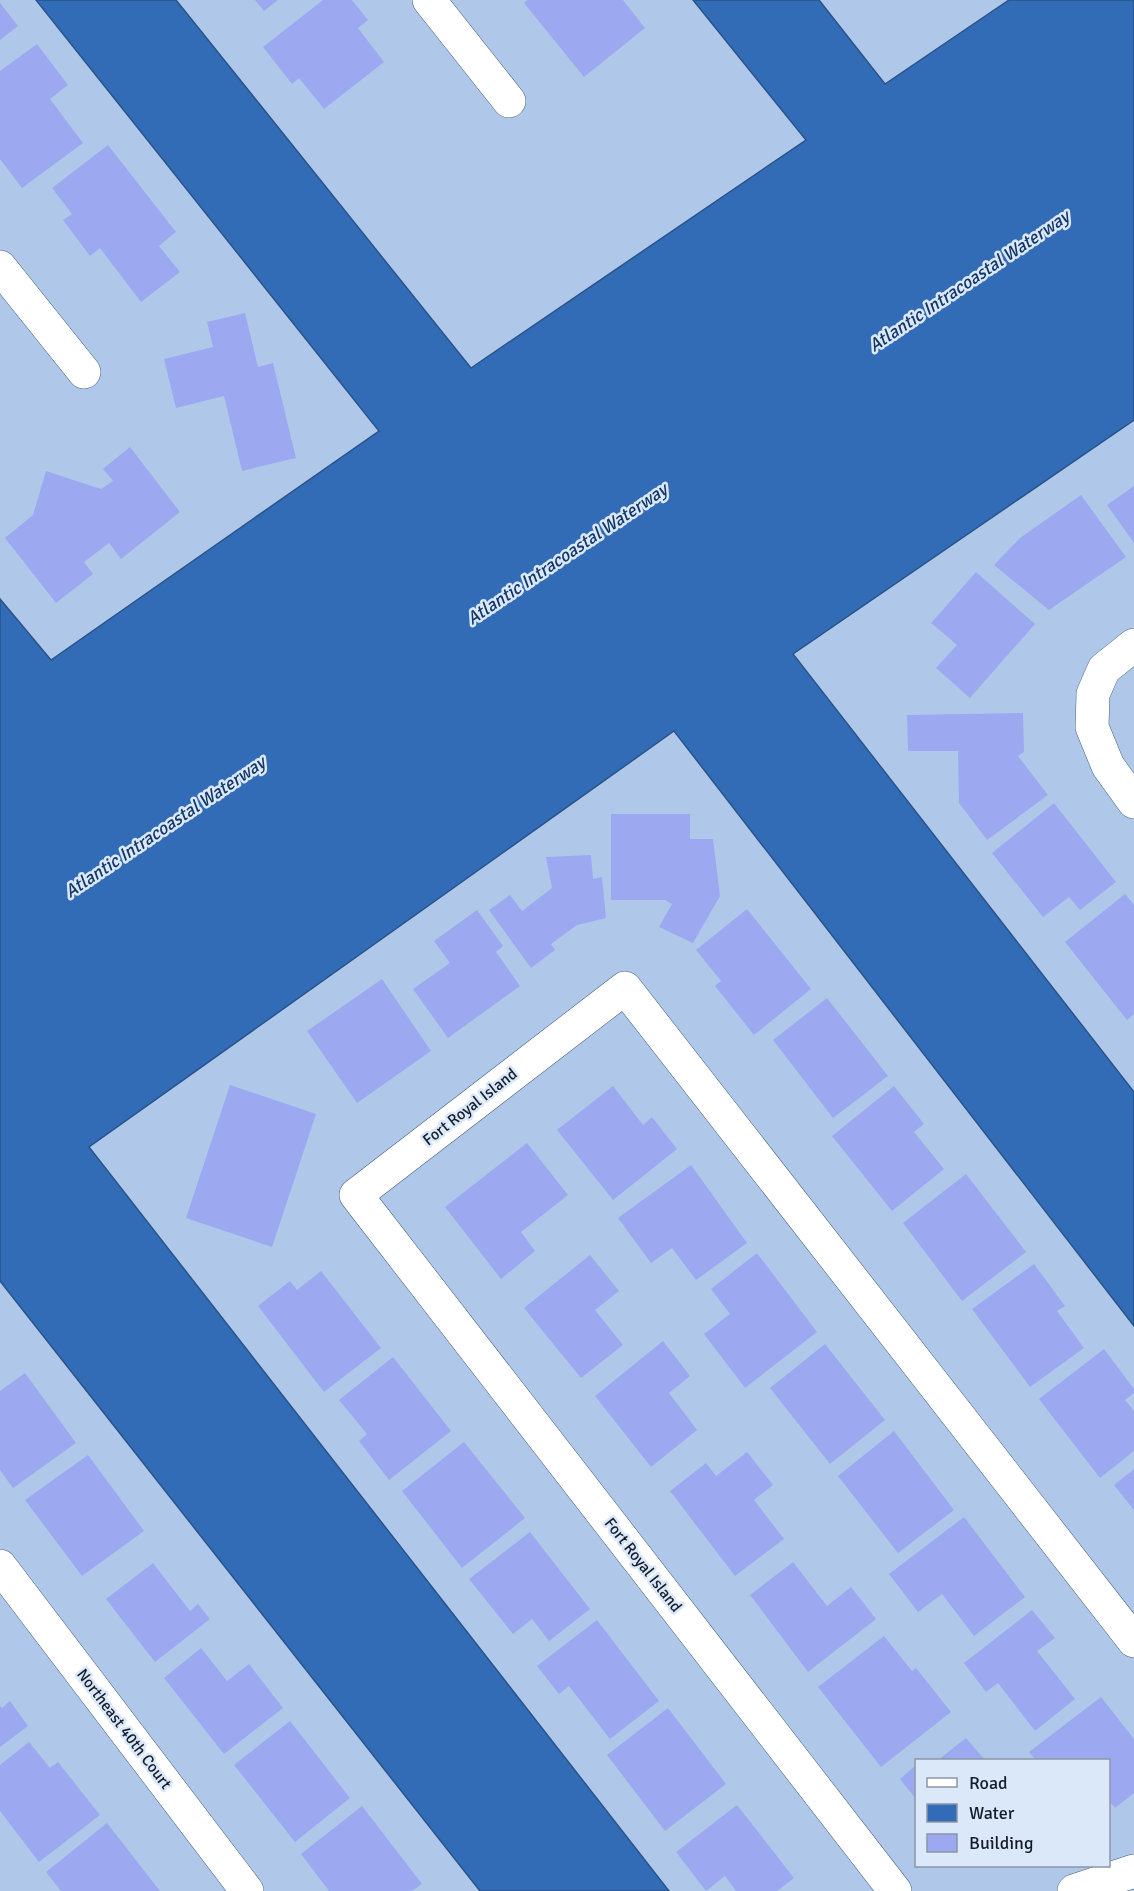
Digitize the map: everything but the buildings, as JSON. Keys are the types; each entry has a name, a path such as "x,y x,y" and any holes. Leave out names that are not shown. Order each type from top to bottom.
{"street":[{"path":"429,0 509,101"},
{"path":"0,267 84,372"},
{"path":"1134,645 1104,669 1093,694 1092,727 1108,766 1134,802"},
{"name":"Fort Royal Island","path":"895,1891 356,1195 625,988 1134,1641"},
{"name":"Northeast 40th Court","path":"0,1566 247,1891"},
{"path":"1074,1891 1134,1871"}],"water":[{"name":"Atlantic Intracoastal Waterway","path":"36,0 176,0 471,368 806,140 693,0 819,0 885,84 1009,0 1134,0 1134,420 793,654 1134,1092 1134,1326 674,731 89,1147 669,1891 480,1891 0,1281 0,599 51,660 379,431"}]}
